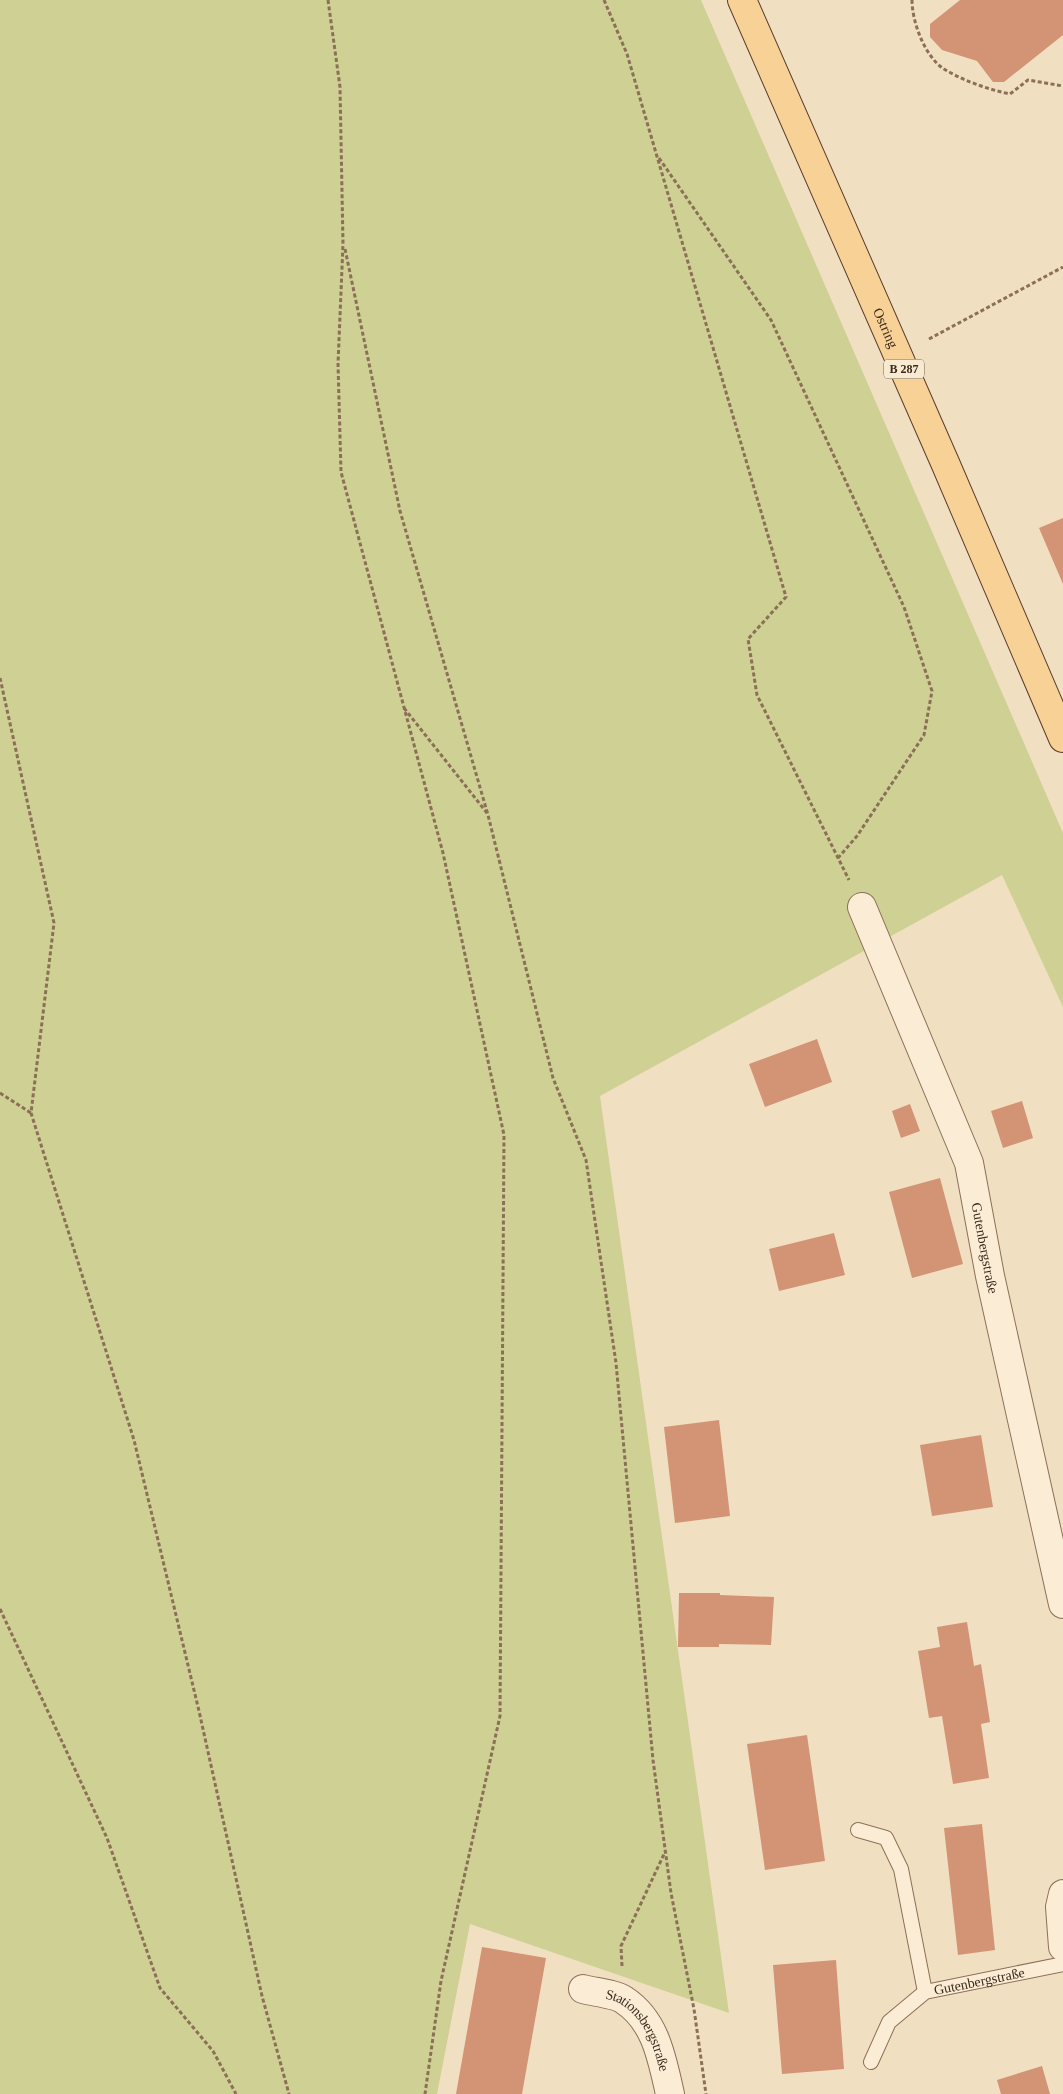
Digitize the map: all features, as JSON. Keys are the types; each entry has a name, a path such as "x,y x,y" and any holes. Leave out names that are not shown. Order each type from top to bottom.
{"main road":[{"name":"Ostring","path":"742,0 946,465 1063,738"}],"street":[{"name":"Gutenbergstraße","path":"862,907 969,1163 990,1276 1063,1604"},
{"path":"1063,1894 1060,1907 1063,1947"},
{"name":"Stationsbergstraße","path":"583,1989 623,1999 646,2022 660,2049 670,2094"}],"lane":[{"path":"858,1830 886,1838 901,1869 925,1992"},
{"name":"Gutenbergstraße","path":"871,2062 890,2022 925,1992 1063,1964"}],"path":[{"path":"328,0 340,87 344,244 338,364 341,472 442,853 504,1135 500,1716 441,1981 425,2094"},
{"path":"604,0 627,54 786,597 748,639 757,695 862,907"},
{"path":"912,0 912,12 924,45 943,68 988,90 1010,94 1028,80 1063,86"},
{"path":"657,154 771,320 904,607 932,691 924,735 857,836 838,858"},
{"path":"344,244 400,511 488,815 553,1078 586,1160 616,1363 651,1740 665,1852 671,1893 694,2009 706,2094"},
{"path":"930,339 1063,267"},
{"path":"0,678 54,922 30,1114 134,1440 199,1711 262,1996 288,2094"},
{"path":"402,705 488,815"},
{"path":"0,1093 30,1114"},
{"path":"0,1609 107,1838 160,1988 213,2050 236,2094"},
{"path":"623,1999 621,1946 665,1852"}],"green space":[{"path":"0,0 701,0 1063,833 1063,1007 1002,875 600,1096 729,2013 470,1924 437,2094 0,2094"}],"building":[{"path":"960,0 1063,0 1063,35 1004,82 993,82 977,61 942,50 930,37 930,24"},
{"path":"1063,518 1063,584 1039,528"},
{"path":"817,1039 832,1082 765,1107 749,1064"},
{"path":"1022,1101 1033,1138 1003,1148 991,1111"},
{"path":"910,1104 920,1131 901,1138 892,1111"},
{"path":"940,1178 963,1264 912,1278 889,1192"},
{"path":"834,1233 845,1275 779,1291 769,1249"},
{"path":"719,1420 730,1516 675,1523 664,1427"},
{"path":"981,1435 993,1507 932,1516 920,1445"},
{"path":"679,1593 720,1593 720,1595 774,1597 771,1645 719,1644 719,1647 678,1647"},
{"path":"967,1622 974,1666 981,1664 990,1722 981,1724 989,1778 953,1784 942,1716 929,1718 918,1651 940,1647 937,1627"},
{"path":"807,1735 825,1861 765,1870 747,1744"},
{"path":"982,1824 995,1950 958,1955 944,1828"},
{"path":"482,1947 546,1958 522,2094 456,2094"},
{"path":"836,1960 844,2069 782,2074 773,1965"},
{"path":"1042,2066 1050,2094 1001,2094 997,2080"}]}
